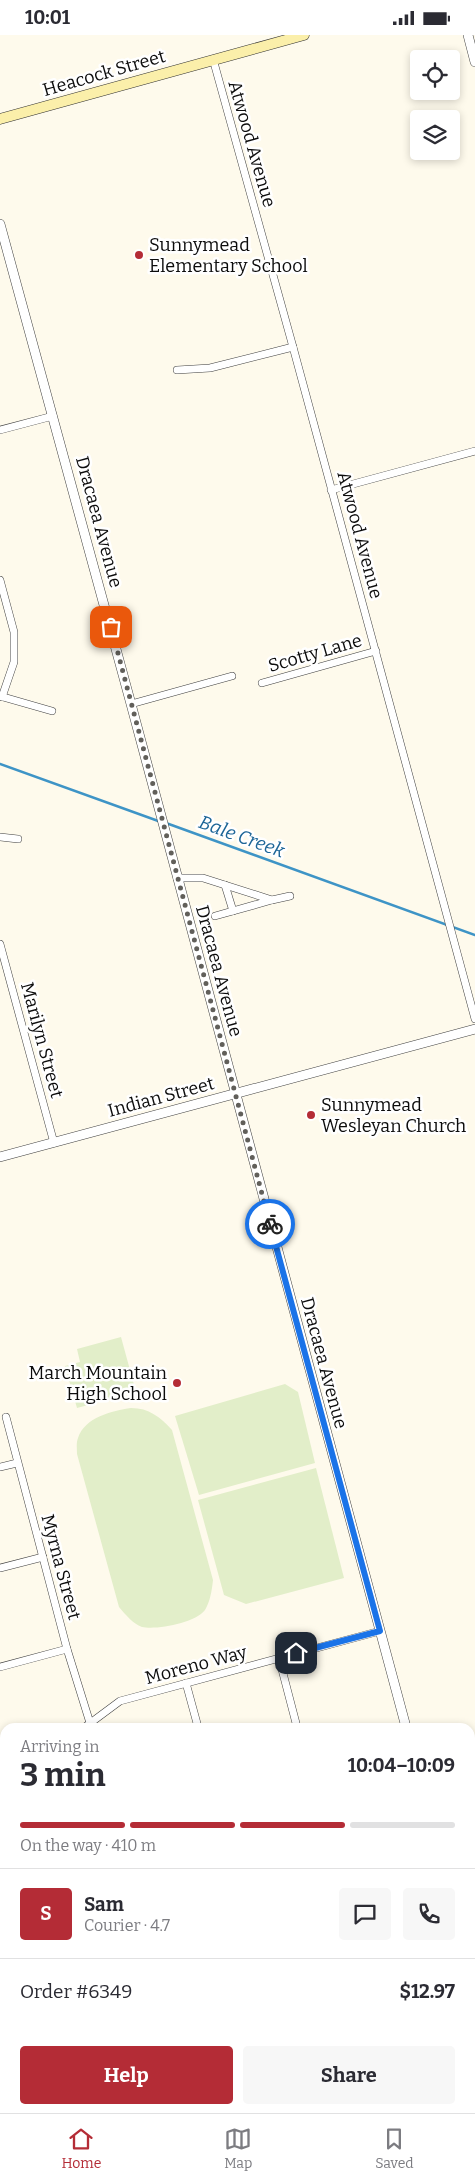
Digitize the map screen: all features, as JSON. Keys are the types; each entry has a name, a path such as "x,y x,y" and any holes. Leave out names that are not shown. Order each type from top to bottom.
{"main road":[{"name":"Heacock Street","path":"0,119 304,35"}],"street":[{"path":"468,35 475,62"},
{"name":"Atwood Avenue","path":"213,59 475,1019"},
{"name":"Dracaea Avenue","path":"0,224 132,704 162,822 405,1723"},
{"path":"177,370 210,369 293,347"},
{"path":"0,430 53,416"},
{"path":"331,490 475,451"},
{"path":"0,580 14,632 14,662 1,697 52,711"},
{"name":"Scotty Lane","path":"262,683 376,651"},
{"path":"132,704 232,676"},
{"path":"0,837 18,839"},
{"path":"177,878 203,878 272,900"},
{"path":"225,885 232,911"},
{"path":"215,916 290,896"},
{"name":"Marilyn Street","path":"0,944 54,1143"},
{"name":"Indian Street","path":"0,1157 475,1029"},
{"name":"Myrna Street","path":"6,1417 87,1723"},
{"path":"0,1467 17,1463"},
{"path":"0,1568 43,1557"},
{"name":"Moreno Way","path":"91,1723 120,1701 380,1631"},
{"path":"0,1667 67,1649"},
{"path":"279,1658 296,1723"},
{"path":"186,1683 197,1723"}],"green space":[{"path":"121,1337 136,1392 77,1408 65,1366 80,1362 77,1349"},
{"path":"285,1384 298,1392 315,1463 199,1495 175,1416"},
{"path":"137,1408 154,1414 172,1430 213,1580 205,1610 193,1619 175,1625 142,1627 132,1621 119,1607 77,1454 78,1438 87,1425 100,1416"},
{"path":"316,1468 344,1578 246,1604 224,1595 198,1500"}],"waterway":[{"name":"Bale Creek","path":"0,764 161,822"},
{"name":"Bale Creek","path":"166,823 475,935"}],"way so far":[{"path":"111,627 270,1224"}],"place":[{"name":"Sunnymead Elementary School","path":"139,255"},
{"name":"Sunnymead Wesleyan Church","path":"311,1115"},
{"name":"March Mountain High School","path":"177,1383"}],"route":[{"path":"270,1224 380,1631 296,1653"}]}
